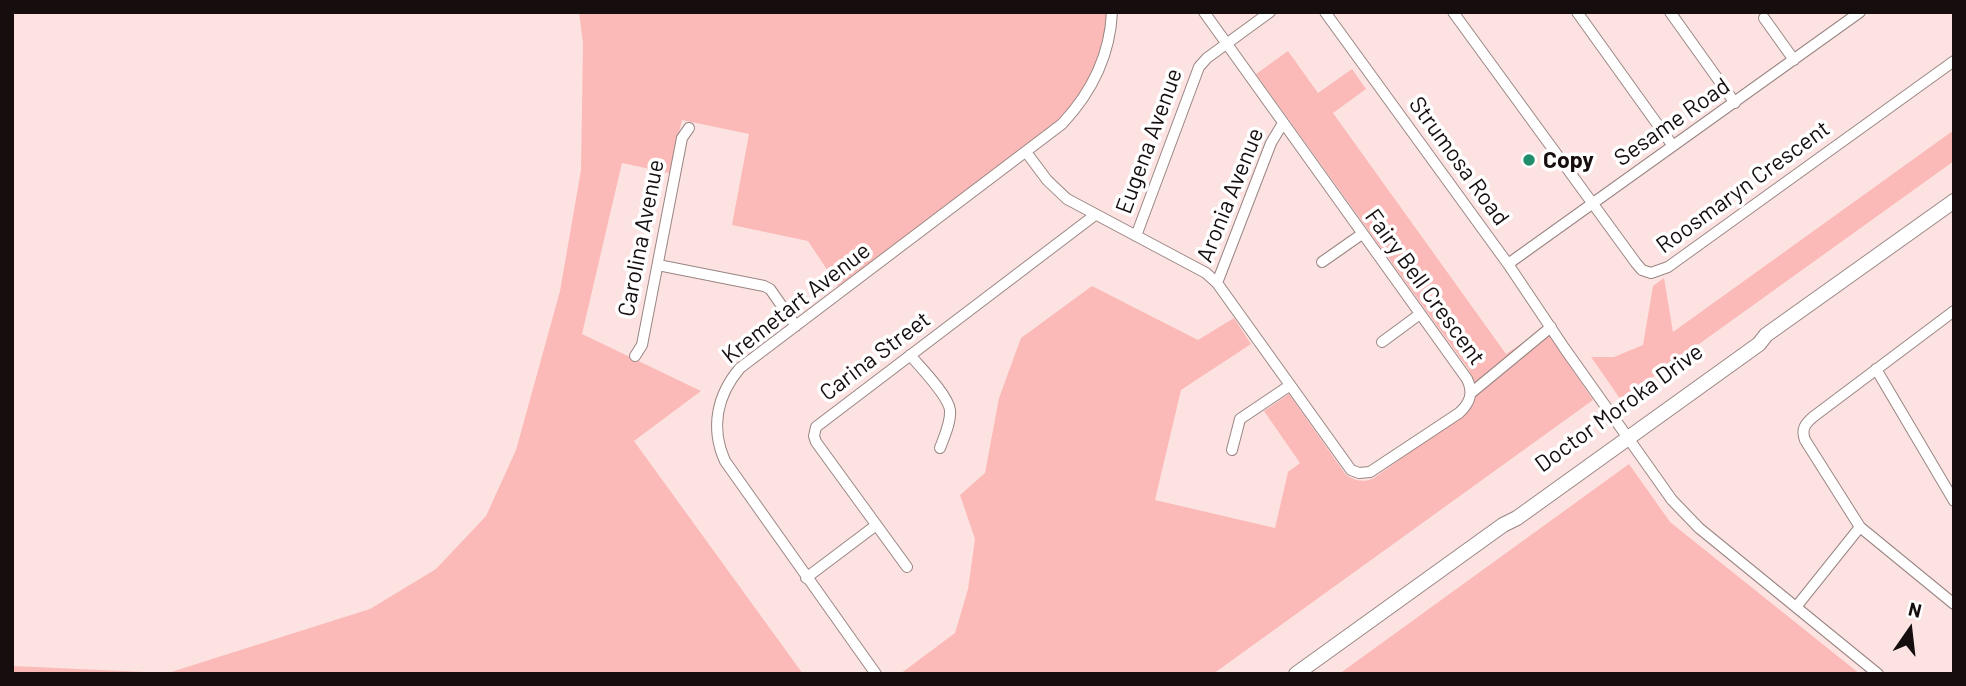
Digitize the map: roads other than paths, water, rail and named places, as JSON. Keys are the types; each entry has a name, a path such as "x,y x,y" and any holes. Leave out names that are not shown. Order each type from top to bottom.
{"main road":[{"name":"Doctor Moroka Drive","path":"1296,674 1503,525 1517,518 1954,201"}],"street":[{"name":"Kremetart Avenue","path":"876,674 731,472 722,454 718,433 719,405 740,369 1062,124 1086,95 1106,53 1112,12"},
{"name":"Fairy Bell Crescent","path":"1026,152 1056,191 1095,215 1206,273 1217,283 1345,465 1354,472 1370,472 1459,413 1468,403 1471,393 1467,379 1204,12"},
{"name":"Eugena Avenue","path":"1136,236 1199,67 1207,58 1270,12"},
{"name":"Strumosa Road","path":"1325,12 1629,435 1673,492 1678,504 1699,528 1878,674"},
{"name":"Roosmaryn Crescent","path":"1453,12 1642,270 1651,273 1660,272 1954,61"},
{"path":"1577,12 1673,146"},
{"path":"1670,12 1735,103"},
{"name":"Sesame Road","path":"1508,264 1735,103 1854,14"},
{"path":"1764,18 1794,60"},
{"name":"Aronia Avenue","path":"1217,283 1271,143 1283,123"},
{"name":"Carolina Avenue","path":"635,356 642,345 682,138 689,128"},
{"name":"Carina Street","path":"907,567 816,442 815,430 818,425 1095,215"},
{"path":"1322,262 1362,234"},
{"path":"659,265 764,285 770,289 796,326"},
{"path":"1953,601 1860,527 1805,440 1803,430 1813,417 1954,311"},
{"path":"1382,342 1420,314"},
{"path":"1471,393 1554,331"},
{"path":"910,355 950,407 949,420 940,448"},
{"path":"1876,369 1954,501"},
{"path":"1232,450 1240,419 1289,386"},
{"path":"806,578 875,526"},
{"path":"1796,607 1860,527"}],"place":[{"name":"Copy","path":"1529,160"}]}
